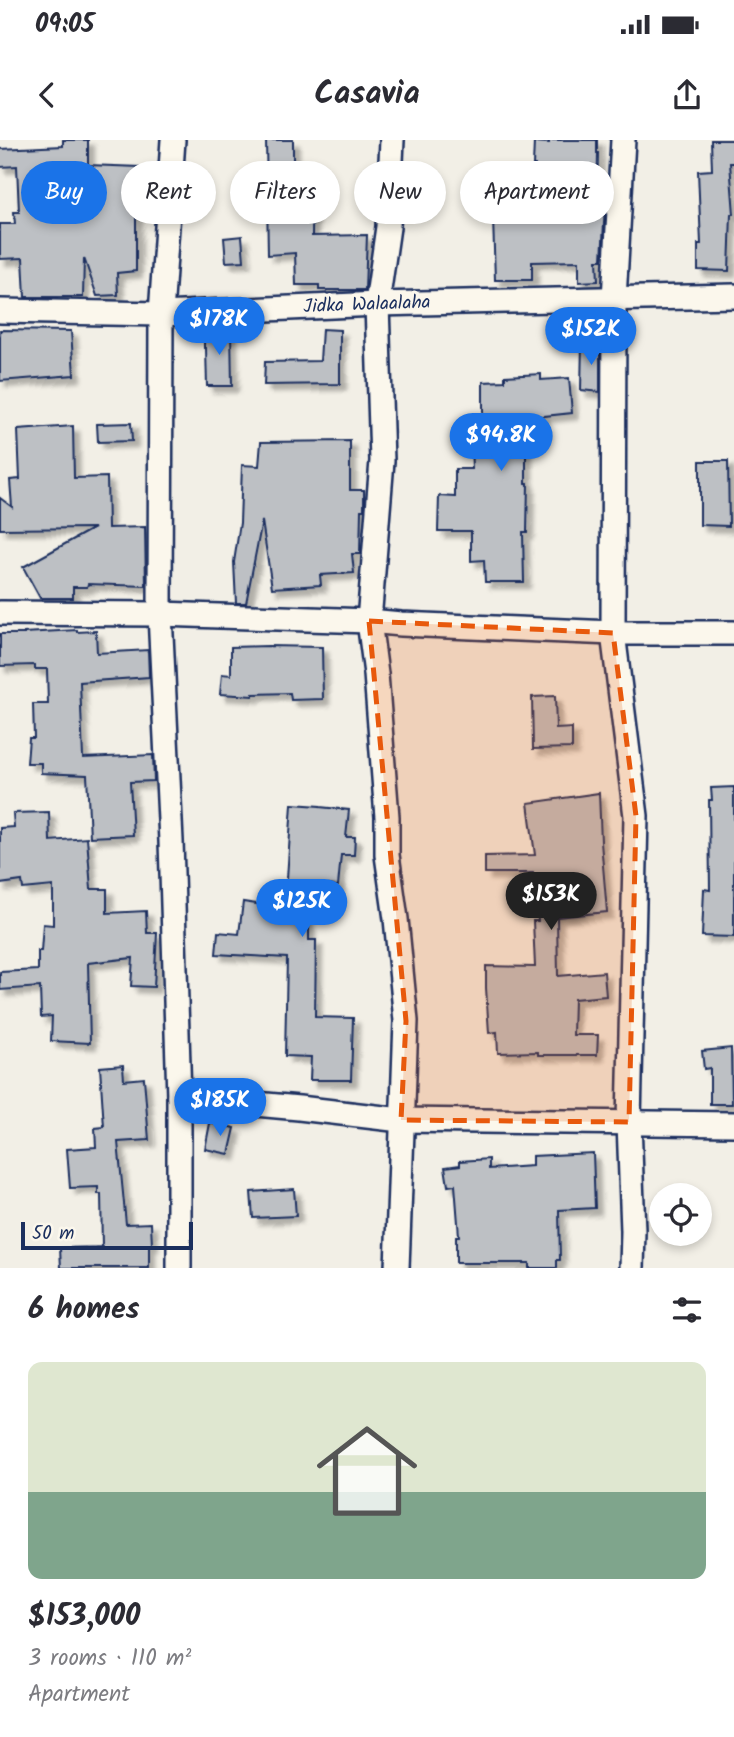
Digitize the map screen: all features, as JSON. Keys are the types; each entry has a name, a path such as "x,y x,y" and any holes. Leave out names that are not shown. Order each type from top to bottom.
{"street":[{"path":"173,140 161,314 159,614 171,841 179,1097 179,1268"},
{"path":"392,140 388,227 377,304 382,461 369,621 377,687 387,817 387,855 406,1021 397,1268"},
{"path":"623,140 614,299 613,633 636,816 629,1122 632,1268"},
{"name":"Jidka Walaalaha","path":"0,311 161,314 377,304 734,296"},
{"path":"0,614 159,614 613,633 734,633"},
{"path":"179,1097 401,1120 734,1124"}],"highlighted area":[{"path":"369,621 613,633 636,816 629,1122 401,1120 406,1021"}],"building":[{"path":"63,140 88,140 88,161 21,161 21,224 107,224 107,166 121,166 121,224 136,224 136,271 117,273 118,295 97,296 84,258 83,297 25,297 23,258 0,259 0,224 15,224 14,212 19,212 17,166 0,167 0,149 63,146"},
{"path":"266,140 293,140 293,161 266,161"},
{"path":"549,140 597,140 598,161 533,161 534,142 549,143"},
{"path":"711,140 734,140 734,163 730,163 734,214 731,214 729,271 698,270 698,244 701,244 698,171 712,170"},
{"path":"267,224 312,224 312,236 367,235 365,290 319,290 319,285 296,285 295,253 268,255"},
{"path":"493,224 604,224 602,260 597,260 598,281 579,282 579,261 532,262 532,280 495,280"},
{"path":"242,236 244,261 226,262 224,238"},
{"path":"204,329 231,329 232,386 207,386"},
{"path":"322,329 340,330 340,384 264,385 265,362 320,361"},
{"path":"0,330 71,331 74,375 0,381"},
{"path":"582,342 600,342 600,392 581,390"},
{"path":"541,374 541,380 569,378 572,413 526,418 528,483 527,532 523,532 524,582 485,582 484,560 471,561 471,531 438,531 439,496 455,497 455,469 472,469 470,418 483,417 483,382 505,381 505,376"},
{"path":"131,423 132,441 98,442 97,424"},
{"path":"73,426 74,478 107,477 108,528 145,527 146,586 88,584 87,587 73,587 73,598 40,598 23,567 94,528 0,529 0,498 12,507 10,480 20,479 18,430"},
{"path":"350,441 350,490 364,490 360,554 352,554 354,573 320,575 321,585 272,588 262,521 246,603 236,603 234,562 240,523 242,465 259,466 261,442"},
{"path":"700,461 728,461 729,526 700,525"},
{"path":"96,631 97,653 148,650 149,677 80,682 83,758 153,755 154,781 130,782 133,835 90,837 87,775 41,773 41,763 27,763 29,738 34,738 33,704 48,704 47,669 35,669 35,665 0,666 0,634"},
{"path":"231,647 322,647 323,699 291,700 290,693 253,696 220,694 222,674 231,675"},
{"path":"555,696 556,729 572,728 572,748 533,749 532,697"},
{"path":"734,787 734,937 702,936 704,889 710,890 711,788"},
{"path":"599,793 607,912 557,917 558,976 604,972 606,996 574,999 573,1035 598,1035 597,1055 498,1053 497,1032 489,1033 486,966 535,967 533,921 538,921 533,873 485,873 485,856 535,855 528,803"},
{"path":"292,804 349,810 346,837 355,837 354,855 341,855 338,886 305,883 309,940 316,940 315,1017 353,1018 351,1080 310,1080 311,1057 285,1056 287,958 216,954 218,932 239,934 243,902 285,908"},
{"path":"49,812 50,841 87,838 91,889 107,889 107,913 146,911 147,933 157,933 154,987 131,986 133,958 88,963 90,1043 51,1041 52,1016 41,1017 40,987 0,990 0,972 38,970 43,924 53,925 53,886 23,889 22,881 0,884 0,828 14,827 13,813"},
{"path":"731,1048 732,1104 710,1104 710,1068 704,1069 702,1051"},
{"path":"123,1065 124,1080 144,1078 149,1140 118,1142 126,1224 151,1223 149,1268 61,1268 60,1248 102,1247 101,1194 98,1194 98,1187 70,1188 67,1149 96,1147 95,1128 104,1127 100,1067"},
{"path":"210,1123 235,1128 229,1154 205,1149"},
{"path":"593,1153 595,1208 559,1210 560,1260 557,1260 557,1268 529,1268 529,1263 456,1263 456,1236 459,1236 455,1185 448,1186 445,1167 460,1165 460,1161 489,1159 489,1169 532,1166 532,1156"},
{"path":"294,1189 296,1216 253,1218 251,1192"}]}
